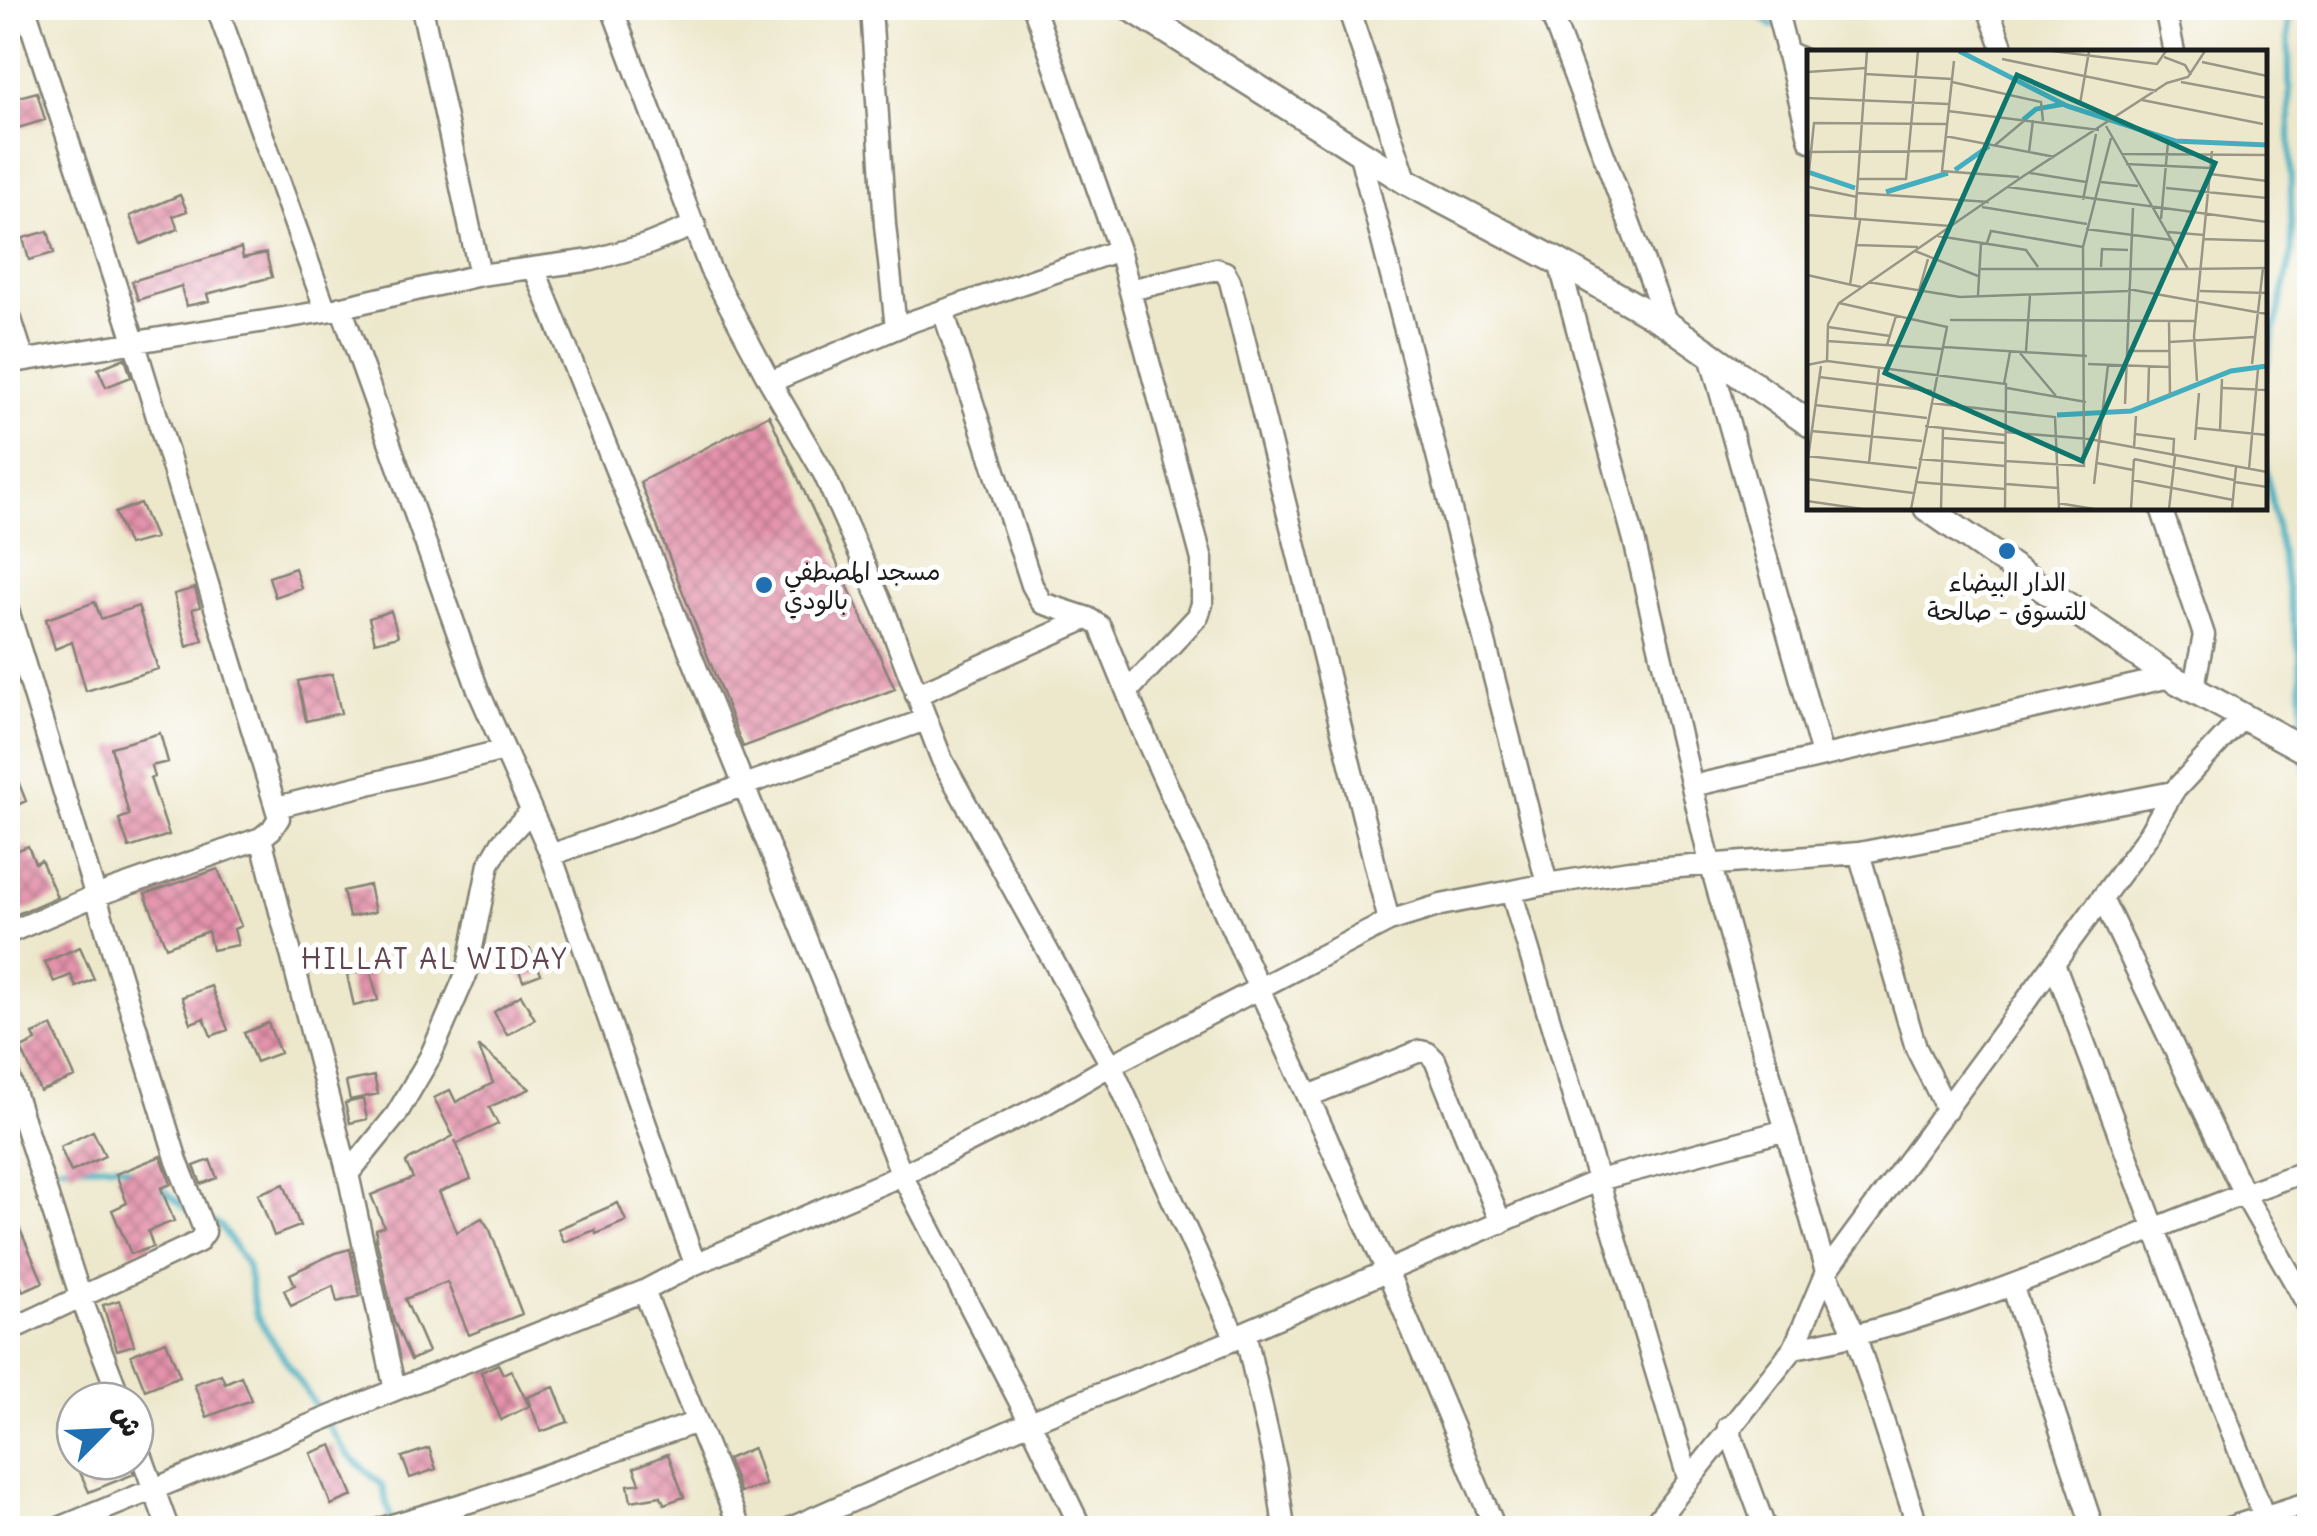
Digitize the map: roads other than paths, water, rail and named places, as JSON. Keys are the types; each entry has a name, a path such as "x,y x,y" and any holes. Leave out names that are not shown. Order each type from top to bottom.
{"street":[{"path":"8,933 95,896 260,838 279,818 134,341 25,8"},
{"path":"217,8 478,690 551,856 696,1264"},
{"path":"422,8 480,275"},
{"path":"612,8 710,269 824,474 884,609 942,760 1111,1064 1241,1336 1276,1470 1284,1528"},
{"path":"871,8 884,225 896,328"},
{"path":"1034,8 1119,250 1202,560 1202,604 1188,631 1128,691"},
{"path":"1348,8 1407,182"},
{"path":"1550,8 1667,324"},
{"path":"1776,8 1807,130"},
{"path":"1988,8 2003,50"},
{"path":"2165,8 2174,50"},
{"path":"1143,12 1407,182 1667,324 1807,422"},
{"path":"1786,51 1807,62"},
{"path":"1359,151 1547,884"},
{"path":"8,310 16,362 334,309 480,275 592,260 694,225"},
{"path":"770,382 896,328 1119,250"},
{"path":"1559,262 1634,540 1710,863 1826,1272 1856,1337 1918,1528"},
{"path":"534,268 902,1175 1081,1528"},
{"path":"1130,290 1216,269 1230,281 1390,921"},
{"path":"943,311 1032,585 1042,603 1088,618 1100,626 1147,742 1388,1273 1495,1528"},
{"path":"1709,352 1822,755"},
{"path":"1930,510 2170,678 2310,753"},
{"path":"2163,510 2204,635 2193,691"},
{"path":"8,610 177,1161 205,1232 198,1242 8,1331"},
{"path":"916,695 1088,618"},
{"path":"1692,786 2170,678"},
{"path":"1651,1528 1794,1348 1826,1272 2147,838 2174,792 2241,719"},
{"path":"551,856 924,720"},
{"path":"277,806 504,750"},
{"path":"60,1528 644,1291 696,1264 902,1175 1045,1104 1111,1064 1390,921 1441,905 1629,870 1860,853 2174,792"},
{"path":"348,1174 396,1114 430,1057 467,972 488,864 531,811"},
{"path":"260,838 348,1174 395,1390"},
{"path":"1860,853 1916,1048 1946,1110"},
{"path":"1511,891 1688,1478"},
{"path":"2102,898 2243,1192 2310,1309"},
{"path":"2054,963 2264,1517"},
{"path":"1309,1096 1420,1051 1428,1053 1435,1060 1502,1223"},
{"path":"8,1072 80,1295 113,1381"},
{"path":"791,1528 1599,1180 1786,1130"},
{"path":"1794,1348 1856,1337 2012,1286 2243,1192 2310,1170"},
{"path":"2012,1286 2092,1528"},
{"path":"644,1291 740,1528"},
{"path":"382,1528 476,1500 697,1422"},
{"path":"1728,1427 1765,1528"},
{"path":"152,1481 168,1528"},
{"path":"2228,1528 2310,1502"},
{"path":"844,1507 854,1528"}],"waterway":[{"path":"1750,8 1773,26"},
{"path":"2267,364 2292,253 2288,8"},
{"path":"2267,476 2300,656 2304,743"},
{"path":"2305,760 2310,789"},
{"path":"61,1166 118,1165 134,1171"},
{"path":"157,1184 189,1211"},
{"path":"205,1220 220,1225 247,1265 256,1315 347,1454 382,1485 391,1519"}],"place":[{"name":"الدار البيضاء للتسوق - صالحة","path":"2007,551"},
{"name":"مسجد المصطفي بالودي","path":"764,585"}],"district":[{"name":"HILLAT AL WIDAY","path":"435,959"}]}
